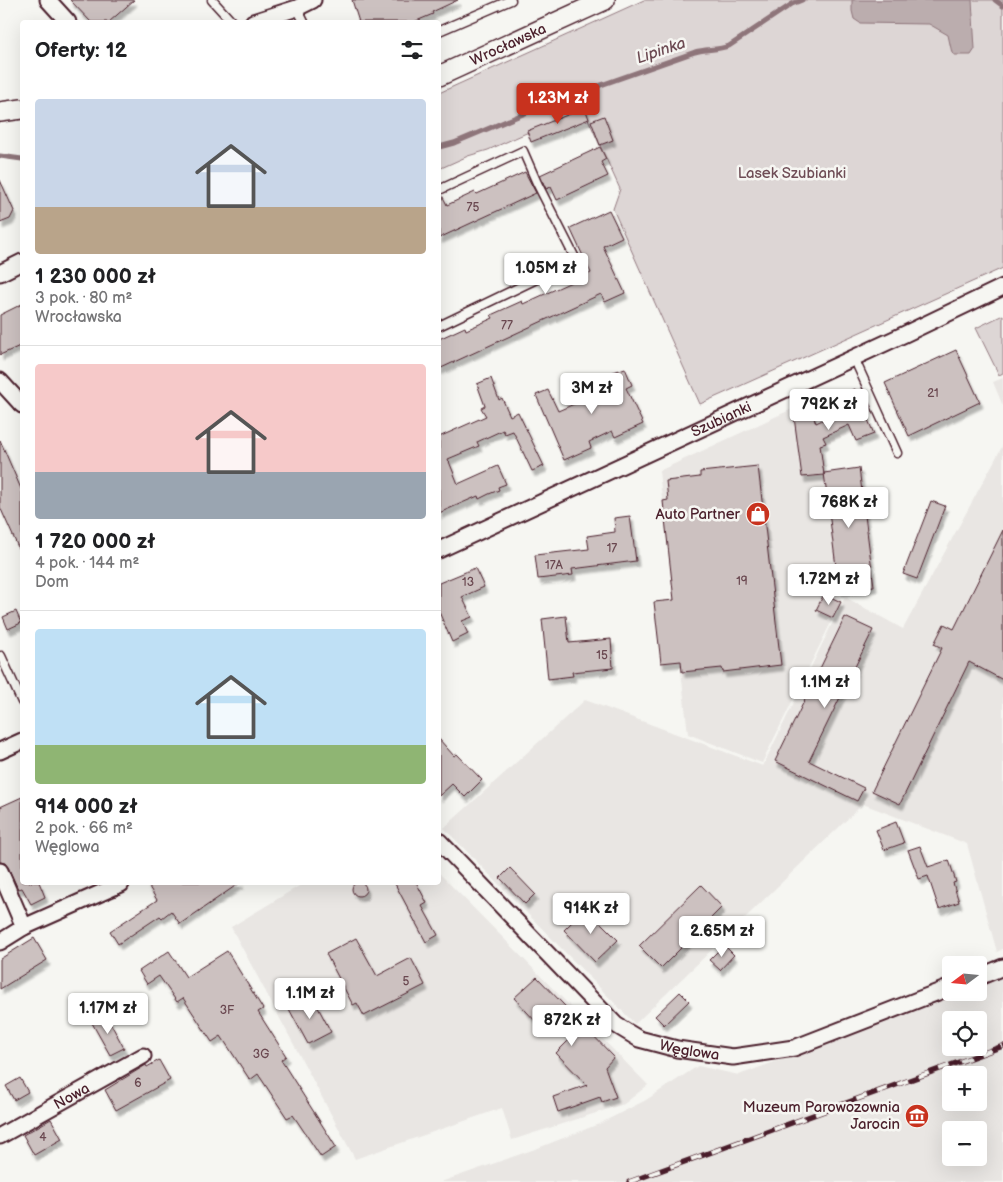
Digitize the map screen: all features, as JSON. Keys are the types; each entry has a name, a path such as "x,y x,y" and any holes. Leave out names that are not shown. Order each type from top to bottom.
{"street":[{"path":"48,0 66,20"},
{"path":"259,20 297,8 313,0"},
{"name":"Wrocławska","path":"441,75 605,0"},
{"path":"0,112 20,109"},
{"path":"0,273 20,263"},
{"name":"Szubianki","path":"441,549 1003,287"},
{"path":"0,381 20,403"},
{"path":"0,751 20,742"},
{"name":"Węglowa","path":"441,842 616,1025 639,1039 677,1049 733,1057 794,1048 942,990"},
{"path":"0,871 24,927"},
{"path":"0,942 24,927 119,885"},
{"path":"988,973 1003,967"},
{"name":"Nowa","path":"0,1136 143,1056"}],"lane":[{"path":"212,0 230,20"},
{"path":"441,30 511,0"},
{"path":"297,8 303,20"},
{"path":"441,189 523,151 576,260 441,325"},
{"path":"854,358 897,453"},
{"path":"2,656 20,697"}],"shaded area":[{"path":"852,0 972,0 975,49 971,55 954,55 948,35 929,24 860,23 854,19"},
{"path":"1003,378 1003,406 993,382"},
{"path":"835,389 853,433 820,446 841,602 762,763 688,734 659,471"},
{"path":"1003,445 1003,949 997,952 967,844 863,804 635,1024 444,828 585,700 763,766 845,597 903,629"},
{"path":"441,875 648,1085 624,1104 512,1140 502,1108 355,1159 231,927 301,885 441,885"},
{"path":"1003,977 1003,1182 441,1182 538,1148 599,1124 646,1100 698,1066 739,1075 942,1000 988,1001 988,983"}],"green space":[{"name":"Lasek Szubianki","path":"644,0 1003,0 1003,268 700,404 613,209 620,189 583,108 488,150 468,156 441,168 441,92"},
{"path":"1003,315 1003,373 999,375 976,328"}],"building":[{"path":"70,0 134,0 111,20 89,20"},
{"path":"352,0 458,0 419,20 358,20"},
{"path":"585,108 589,119 531,142 527,131"},
{"path":"604,116 613,140 600,145 591,121"},
{"path":"600,147 606,159 601,162 608,176 557,200 551,187 546,189 540,175"},
{"path":"525,172 536,193 441,237 441,195 447,205 475,192 477,194"},
{"path":"0,180 14,211 10,219 0,223"},
{"path":"609,210 622,237 603,246 625,293 605,302 601,294 441,368 441,338 465,327 466,330 493,318 491,315 522,301 523,304 591,273 570,228"},
{"path":"20,305 20,346 0,355 0,315"},
{"path":"956,350 980,402 909,436 885,383"},
{"path":"625,368 632,385 626,388 643,424 615,437 612,431 589,442 591,448 564,460 536,395 548,390 558,411 599,393 597,388 600,386 598,383 612,376 611,373"},
{"path":"491,378 499,400 502,398 510,416 518,412 544,466 532,471 513,431 505,434 503,430 477,442 479,446 448,459 458,484 498,466 506,484 498,487 499,490 479,499 478,496 441,512 441,436 486,416 481,408 485,406 477,384"},
{"path":"855,389 874,434 856,441 849,425 823,437 826,443 820,445 824,475 802,477 794,417 811,410 816,423 843,410 837,396"},
{"path":"0,440 20,486 20,552 0,507"},
{"path":"758,466 781,665 723,672 722,668 682,672 681,661 661,663 654,602 674,600 663,501 668,500 666,481 700,477 700,472"},
{"path":"859,468 874,586 839,590 824,473"},
{"path":"931,501 945,506 917,579 903,574"},
{"path":"630,516 636,561 572,569 573,575 538,579 535,555 589,549 587,536 615,532 614,518"},
{"path":"1003,530 1003,680 969,662 900,804 872,791 942,648 934,644 944,624 954,629"},
{"path":"475,568 484,587 462,597 472,617 462,621 468,634 452,642 441,617 441,582"},
{"path":"824,594 841,602 833,618 816,610"},
{"path":"16,611 20,623 8,629 3,617"},
{"path":"566,616 569,643 611,639 613,668 572,672 573,676 548,679 542,619"},
{"path":"845,617 873,630 809,761 864,788 857,801 775,761"},
{"path":"441,741 454,756 457,754 482,780 465,797 452,784 441,794"},
{"path":"20,798 20,885 40,885 45,897 31,904 22,888 18,889 8,867 5,863 0,862 0,807"},
{"path":"896,822 904,843 884,850 876,830"},
{"path":"920,846 928,867 949,860 956,882 953,883 959,902 939,909 928,876 919,879 908,850"},
{"path":"510,868 535,894 525,904 500,878"},
{"path":"148,885 237,885 180,924 171,911 162,918 160,916 118,944 110,931 157,900"},
{"path":"354,885 365,886 364,894 359,896 354,894 352,889"},
{"path":"396,885 418,885 427,903 422,906 438,935 426,942"},
{"path":"701,885 722,907 661,968 639,946"},
{"path":"586,908 618,940 595,962 564,930"},
{"path":"34,938 47,960 0,989 0,959"},
{"path":"356,938 377,976 411,958 425,985 364,1016 357,1003 353,1005 326,954"},
{"path":"724,945 734,955 720,970 709,960"},
{"path":"169,951 186,977 227,951 263,1009 258,1012 286,1056 281,1060 336,1147 321,1157 293,1115 287,1118 258,1074 250,1080 221,1036 212,1042 183,998 177,1002 159,976 147,984 139,971"},
{"path":"537,977 614,1057 605,1067 616,1097 602,1102 600,1097 558,1112 553,1097 587,1085 556,1053 573,1036 550,1012 538,1024 514,998"},
{"path":"680,992 689,1001 664,1025 655,1016"},
{"path":"312,996 331,1032 308,1044 289,1009"},
{"path":"106,1015 124,1048 110,1055 92,1023"},
{"path":"159,1060 170,1080 116,1110 105,1090 146,1065 147,1067"},
{"path":"20,1078 28,1092 14,1100 6,1086"},
{"path":"51,1119 62,1139 34,1155 23,1135"}],"waterway":[{"name":"Lipinka","path":"441,146 454,143 547,104 695,52 729,46 792,4 802,0"},
{"name":"Lipinka","path":"995,0 1003,6"},
{"name":"Lipinka","path":"0,156 20,159"}],"railway":[{"path":"629,1182 1003,1046"}],"place":[{"name":"Auto Partner","path":"758,514"},
{"name":"Muzeum Parowozownia Jarocin","path":"917,1116"}]}
